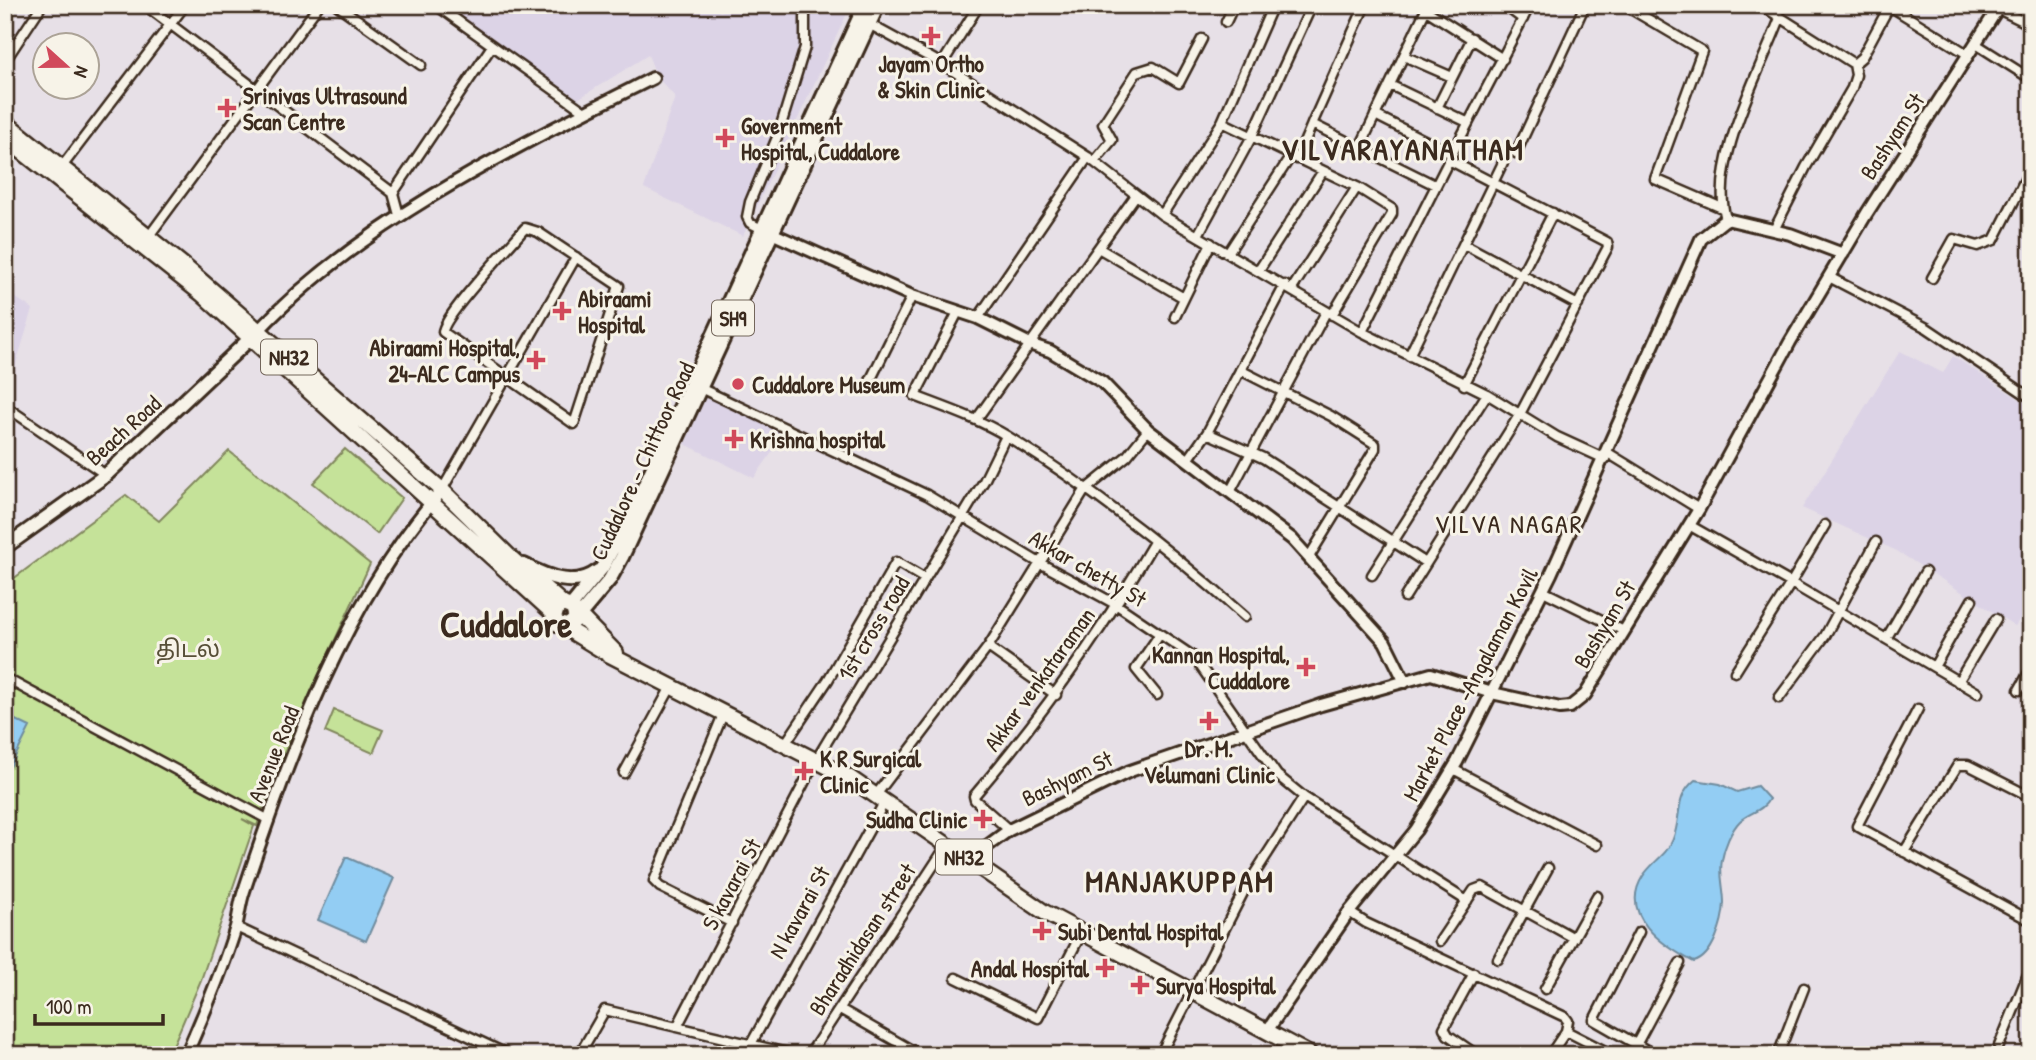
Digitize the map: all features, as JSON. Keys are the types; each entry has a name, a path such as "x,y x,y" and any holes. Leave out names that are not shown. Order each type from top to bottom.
{"highway":[{"name":"NH32","path":"5,122 149,236 501,569 596,631 618,657"},
{"name":"NH32","path":"5,138 151,251 442,490 608,654 816,760 881,798 1044,912 1311,1055"}],"main road":[{"name":"Cuddalore - Chittoor Road","path":"864,21 865,5"},
{"name":"Cuddalore - Chittoor Road","path":"569,614 606,573 864,21 878,5"},
{"name":"Beach Road","path":"5,547 106,475 255,335"},
{"path":"511,558 547,577 564,580 580,580 606,573"},
{"path":"596,631 595,604 606,573"}],"street":[{"path":"5,61 42,5"},
{"path":"145,5 393,193 399,215"},
{"path":"61,168 185,5"},
{"path":"149,236 319,5"},
{"path":"337,5 421,65"},
{"path":"436,5 586,112"},
{"path":"804,5 805,47 778,135 750,202 747,217 750,223 912,296 978,318 1050,351 1102,382 1148,430 1292,538 1385,642 1405,682"},
{"path":"942,64 979,5"},
{"path":"1226,22 1234,5"},
{"path":"1162,215 1222,122 1273,5"},
{"path":"1198,235 1251,138 1312,5"},
{"path":"1228,253 1294,158 1365,5"},
{"path":"1504,5 1524,19"},
{"path":"1362,332 1467,122 1530,5"},
{"path":"1409,356 1585,5"},
{"path":"1624,5 1702,51 1655,179 1724,213 1843,254"},
{"path":"1761,5 1854,64 1856,75 1852,88 1806,167 1774,230"},
{"path":"1854,64 1859,62 1889,6 1969,55"},
{"path":"1999,7 2031,24"},
{"name":"Bashyam St","path":"968,860 1009,830 1130,771 1431,674 1492,693 1560,708 1570,707 1585,695 1699,509 1829,277 1999,7"},
{"path":"1360,147 1427,8 1503,59"},
{"path":"1724,213 1730,144 1780,18"},
{"path":"864,21 942,64 1091,160 1162,215 1288,287 1329,314 1464,385 1487,394 1570,444 1606,456 1699,509"},
{"path":"1437,108 1472,38"},
{"path":"978,318 1091,160 1112,140 1103,124 1138,72 1153,67 1179,83 1202,39"},
{"path":"1976,44 2031,79"},
{"path":"393,193 492,46"},
{"path":"1404,56 1452,76"},
{"path":"255,335 277,311 399,215 653,78"},
{"path":"1390,85 1467,122"},
{"path":"1375,115 1494,183 1607,242 1608,247 1520,414 1405,597"},
{"path":"1222,122 1357,187 1392,209 1392,215 1281,393 1230,492"},
{"path":"1312,124 1435,185"},
{"path":"1932,278 1954,239 1979,246 1994,240 2031,168"},
{"path":"1259,270 1323,171"},
{"path":"1188,460 1207,433 1288,287 1357,187"},
{"path":"976,420 1032,345 1136,195"},
{"path":"1464,385 1522,277 1553,212"},
{"name":"Market Place -Angalaman Kovil","path":"1267,1031 1349,912 1398,856 1453,769 1543,591 1606,456 1696,247 1724,213"},
{"path":"525,228 538,232 619,286 579,416 574,424 508,379 443,331 443,325 525,228"},
{"path":"1175,317 1211,243"},
{"path":"1464,244 1578,305"},
{"path":"1100,248 1184,298"},
{"path":"442,490 576,257"},
{"path":"1829,277 1927,328 2031,398"},
{"path":"868,385 912,296"},
{"path":"958,312 915,396 976,420 1006,436 1154,542 1245,617"},
{"path":"1240,370 1331,416 1375,444 1309,557"},
{"name":"Akkar chetty St","path":"695,386 928,495 1038,562 1117,605 1194,657 1277,775 1304,797 1467,901"},
{"path":"1372,575 1487,394"},
{"path":"5,406 106,475"},
{"name":"N kavarai St","path":"751,1044 881,798 988,647 1038,562 1085,490 1126,456 1148,430"},
{"path":"1207,433 1263,458 1338,509 1426,563"},
{"name":"1st cross road","path":"816,760 963,516 1006,436"},
{"name":"Avenue Road","path":"186,1055 236,927 243,894 269,820 341,641 394,550 442,490"},
{"path":"1689,525 1978,694"},
{"path":"1735,673 1825,525"},
{"name":"Akkar venkataraman","path":"1009,830 975,800 974,796 1056,695 1117,605 1154,542"},
{"path":"1779,698 1825,636 1877,542"},
{"path":"785,744 828,680 896,562 925,579"},
{"path":"1886,639 1926,572"},
{"path":"1543,591 1624,631"},
{"path":"1934,667 1972,600"},
{"path":"1958,682 1996,619"},
{"path":"1157,695 1136,669 1160,634"},
{"path":"988,647 1056,695"},
{"path":"2019,690 2031,669"},
{"path":"5,678 269,820"},
{"path":"624,773 672,685"},
{"path":"1919,709 1857,822 1865,832 2031,921"},
{"path":"724,712 654,881 660,887 732,923"},
{"name":"S kavarai St","path":"678,1025 816,760"},
{"path":"1904,852 1958,765 1968,765 2031,797"},
{"path":"1453,769 1597,845"},
{"path":"1160,1055 1247,887 1304,797"},
{"name":"Bharadhidasan street","path":"809,1055 947,845"},
{"path":"1498,959 1548,868"},
{"path":"1440,941 1474,890 1482,887 1574,938"},
{"path":"1545,989 1597,896"},
{"path":"1349,912 1366,923 1565,1017 1568,1021 1566,1031 1550,1055"},
{"path":"236,927 509,1055"},
{"path":"956,978 1038,1017 1082,932"},
{"path":"1639,932 1594,1020 1655,1055"},
{"path":"1636,1045 1681,963"},
{"path":"1999,1046 2031,967"},
{"path":"1474,974 1444,1028 1448,1035 1477,1055"},
{"path":"1778,1055 1804,988"},
{"path":"840,1009 920,1055"},
{"path":"579,1055 605,1010 678,1025 796,1055"},
{"path":"1566,1031 1613,1055"}],"shaded area":[{"name":"Government Hospital, Cuddalore","path":"443,5 713,5 720,12 741,5 851,5 743,236 644,188 675,97 657,77 648,55 578,99"},
{"path":"5,291 33,309 10,383 5,381"},
{"path":"1900,351 1943,373 1953,356 2031,407 2031,603 2015,626 1897,551 1802,508"},
{"name":"Krishna hospital","path":"706,396 785,434 754,478 685,444"}],"green space":[{"path":"345,449 402,498 377,534 313,483"},
{"name":"திடல்","path":"229,451 370,564 296,726 257,826 242,819 254,826 201,980 169,1055 5,1055 5,585 126,495 159,521"},
{"path":"334,710 383,730 373,753 325,732"}],"water":[{"path":"5,715 30,727 8,771 5,770"},
{"path":"1695,780 1720,784 1737,792 1757,786 1769,799 1740,821 1728,839 1721,866 1724,903 1722,920 1712,946 1701,959 1694,962 1669,947 1648,928 1636,904 1637,890 1643,876 1670,845 1676,831 1681,800"},
{"path":"346,857 394,878 366,941 318,920"}],"place":[{"name":"Jayam Ortho & Skin Clinic","path":"931,36"},
{"name":"Srinivas Ultrasound Scan Centre","path":"227,108"},
{"name":"Government Hospital, Cuddalore","path":"725,138"},
{"name":"Abiraami Hospital","path":"562,311"},
{"name":"Abiraami Hospital, 24-ALC Campus","path":"536,360"},
{"name":"Cuddalore Museum","path":"738,384"},
{"name":"Krishna hospital","path":"734,439"},
{"name":"Kannan Hospital, Cuddalore","path":"1306,667"},
{"name":"Dr. M. Velumani Clinic","path":"1209,721"},
{"name":"K R Surgical Clinic","path":"804,771"},
{"name":"Sudha Clinic","path":"983,819"},
{"name":"Subi Dental Hospital","path":"1042,931"},
{"name":"Andal Hospital","path":"1105,968"},
{"name":"Surya Hospital","path":"1140,985"}],"district":[{"name":"VILVARAYANATHAM","path":"1403,149"},
{"name":"VILVA NAGAR","path":"1509,523"},
{"name":"Cuddalore","path":"506,623"},
{"name":"MANJAKUPPAM","path":"1180,881"}]}
